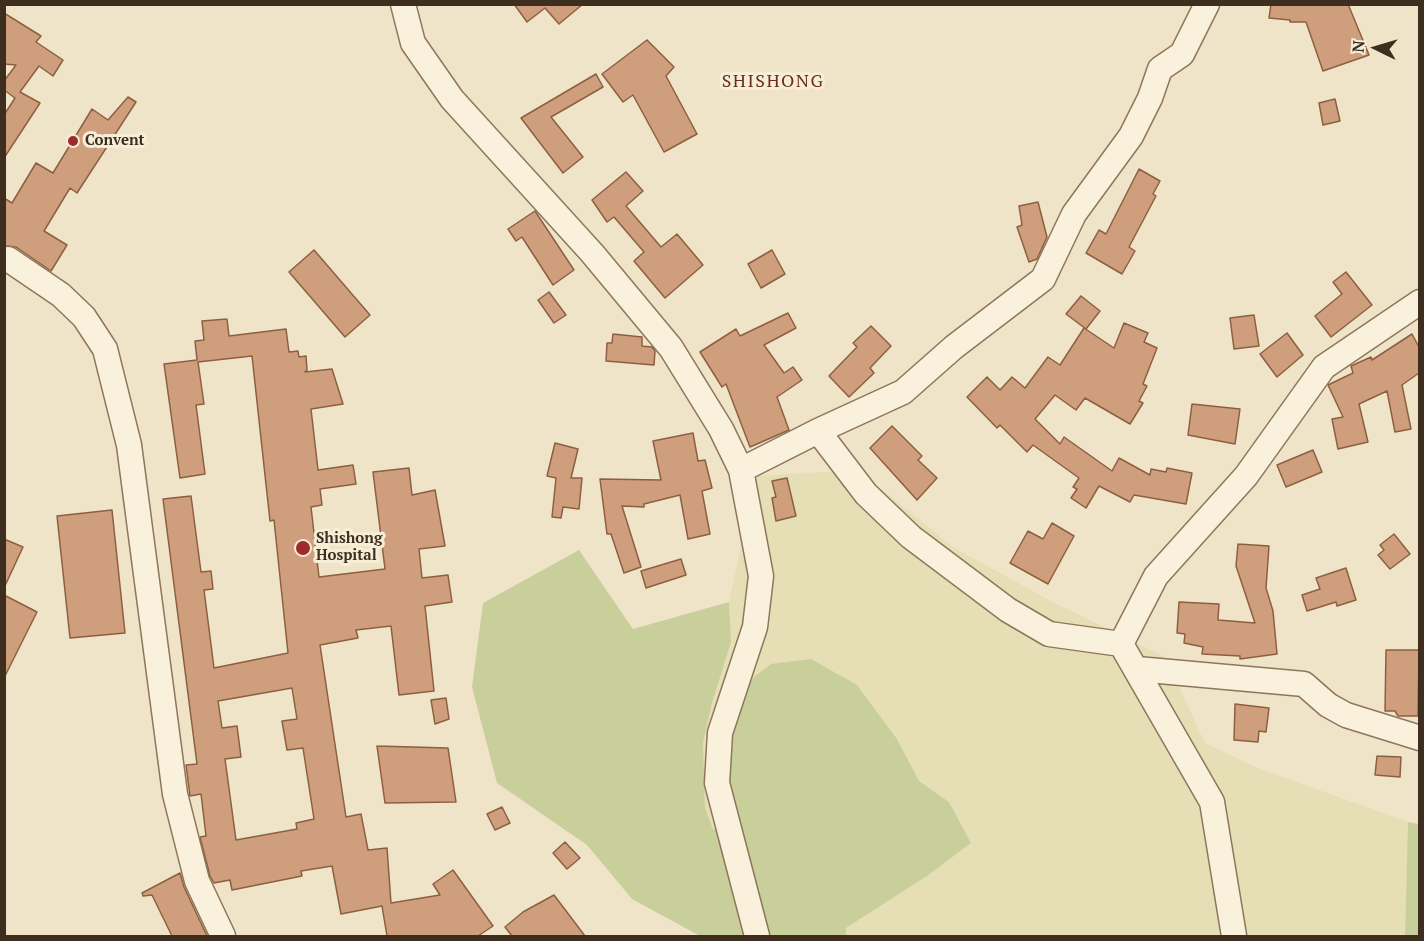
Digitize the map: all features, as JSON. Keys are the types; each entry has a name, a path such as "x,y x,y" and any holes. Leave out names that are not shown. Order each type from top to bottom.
{"street":[{"path":"403,4 413,43 453,99 592,254 671,348 721,429 741,470 761,576 755,627 720,733 717,783 757,936"},
{"path":"741,470 903,392 954,347 1044,279 1074,214 1131,136 1150,98 1160,69 1182,54 1207,4"},
{"path":"8,259 62,295 84,317 105,348 129,446 175,794 197,880 223,936"},
{"path":"1121,644 1156,576 1246,476 1324,367 1419,302"},
{"path":"818,431 866,494 911,537 1008,610 1049,634 1121,644 1212,802 1234,936"},
{"path":"1137,669 1304,684 1328,705 1346,715 1419,738"}],"shaded area":[{"path":"858,470 953,547 1047,599 1165,657 1205,743 1258,768 1408,822 1405,936 846,936 846,928 927,876 971,843 949,802 919,781 897,739 857,685 738,836 713,829 705,808 703,743 730,642 729,602 757,476"}],"green space":[{"path":"579,550 633,629 729,602 731,642 712,703 703,743 705,808 713,829 738,835 721,771 737,700 754,677 771,664 811,659 857,685 897,739 919,781 949,802 971,843 927,876 846,928 846,936 700,936 632,899 587,845 497,783 472,687 483,603"},
{"path":"1408,822 1419,824 1419,936 1405,936"}],"building":[{"path":"514,4 583,4 559,24 545,8 527,22"},
{"path":"1271,4 1348,4 1369,55 1323,71 1306,22 1269,18"},
{"path":"4,13 41,36 36,42 63,60 53,76 39,66 20,92 40,103 4,158 4,115 15,98 4,90 4,81 16,65 4,64"},
{"path":"647,40 674,67 666,76 697,134 664,152 633,95 623,102 602,74"},
{"path":"596,74 603,87 551,117 583,157 563,173 521,118"},
{"path":"128,97 136,102 77,193 70,188 44,231 67,245 51,271 16,247 4,246 4,198 12,203 36,163 53,173 92,109 108,120"},
{"path":"1335,99 1340,121 1323,125 1319,103"},
{"path":"1139,169 1160,181 1153,194 1156,196 1129,247 1135,251 1122,274 1086,253 1099,230 1106,234"},
{"path":"626,172 643,191 626,206 661,247 677,234 703,265 665,298 634,261 644,252 614,217 607,222 592,200"},
{"path":"1038,202 1047,237 1037,259 1029,262 1017,227 1022,225 1019,206"},
{"path":"535,211 574,270 553,285 522,237 516,241 508,229"},
{"path":"314,250 370,315 345,337 289,272"},
{"path":"772,250 785,274 761,288 748,264"},
{"path":"1346,272 1372,305 1331,337 1315,316 1342,294 1333,282"},
{"path":"549,292 566,315 554,323 538,300"},
{"path":"1081,296 1100,311 1086,329 1066,314"},
{"path":"788,313 796,328 764,345 784,373 793,367 802,380 777,397 789,430 750,447 726,384 722,387 700,352 736,329 740,336"},
{"path":"1254,315 1259,346 1234,349 1230,318"},
{"path":"227,319 229,336 286,329 289,352 298,351 299,357 306,356 307,370 305,372 332,369 343,404 311,409 318,470 353,465 356,484 320,489 322,505 311,507 319,577 385,569 373,472 409,468 412,495 435,490 445,546 419,549 422,578 448,575 452,602 425,606 434,691 399,695 391,626 356,630 358,638 320,645 346,817 361,814 368,850 387,848 391,903 440,895 433,884 453,870 493,926 478,936 387,936 382,906 341,914 332,866 301,871 302,876 232,890 230,880 214,883 210,876 200,837 206,836 201,794 190,796 186,765 197,764 163,499 191,496 201,572 211,571 213,589 204,590 214,668 288,653 274,520 270,521 252,356 198,362 204,404 196,405 205,474 180,478 164,364 197,360 195,341 204,340 202,321","holes":["292,688 297,719 282,721 287,750 303,748 314,819 296,823 297,829 236,840 225,759 241,757 237,726 222,728 218,701"]},
{"path":"1124,323 1148,333 1144,342 1157,348 1143,384 1147,386 1139,401 1143,403 1130,424 1085,398 1076,410 1055,395 1035,419 1060,444 1064,437 1112,471 1119,458 1150,475 1151,469 1166,472 1167,468 1192,473 1186,504 1134,495 1130,502 1099,486 1086,508 1071,498 1077,489 1073,487 1079,478 1033,445 1027,452 1000,425 997,428 967,397 987,377 1000,390 1012,377 1025,388 1048,357 1060,365 1084,328 1114,348"},
{"path":"871,326 891,346 870,368 874,373 849,397 829,376 857,347 853,343"},
{"path":"1287,333 1303,355 1277,377 1260,354"},
{"path":"613,334 642,337 642,346 652,347 655,351 654,365 606,361 607,343 612,343"},
{"path":"1412,334 1419,347 1419,373 1402,385 1411,429 1395,432 1387,391 1359,404 1368,442 1338,449 1332,419 1343,417 1328,385 1353,373 1351,366 1371,357 1372,360"},
{"path":"1192,404 1240,409 1235,444 1188,435"},
{"path":"892,426 922,456 918,460 937,478 917,500 870,448"},
{"path":"693,433 698,461 705,460 712,488 702,491 710,534 688,539 680,495 644,504 644,507 622,506 641,567 624,573 611,534 607,534 600,479 661,480 653,441"},
{"path":"555,443 578,449 571,478 582,478 579,509 563,507 561,518 552,517 556,478 547,476"},
{"path":"1313,450 1322,472 1286,487 1277,465"},
{"path":"787,478 796,516 776,521 772,498 776,497 772,481"},
{"path":"112,510 125,633 70,638 57,516"},
{"path":"1052,523 1074,536 1048,584 1010,563 1028,531 1043,539"},
{"path":"1394,534 1410,554 1390,569 1378,555 1384,550 1380,545"},
{"path":"4,539 23,547 4,588"},
{"path":"1238,544 1269,546 1266,588 1273,611 1277,654 1240,659 1240,656 1202,654 1203,647 1184,643 1185,634 1177,633 1179,602 1219,604 1218,620 1255,623 1236,566"},
{"path":"681,559 686,575 646,588 641,571"},
{"path":"1346,568 1356,600 1337,606 1336,602 1307,611 1302,595 1320,589 1316,578"},
{"path":"4,595 37,612 4,678"},
{"path":"1386,650 1419,650 1418,716 1398,716 1395,711 1385,711"},
{"path":"446,698 449,719 435,724 431,700"},
{"path":"1235,704 1269,708 1266,732 1259,731 1258,742 1234,740"},
{"path":"377,746 448,748 456,802 385,803"},
{"path":"1377,756 1401,757 1400,777 1375,775"},
{"path":"502,807 510,823 495,830 487,814"},
{"path":"565,842 580,858 567,869 553,853"},
{"path":"180,873 184,887 207,936 172,936 152,895 143,896 142,893"},
{"path":"554,895 585,936 512,936 505,927 523,912"}],"place":[{"name":"Convent","path":"73,141"},
{"name":"Shishong Hospital","path":"303,548"}],"district":[{"name":"SHISHONG","path":"773,82"}]}
